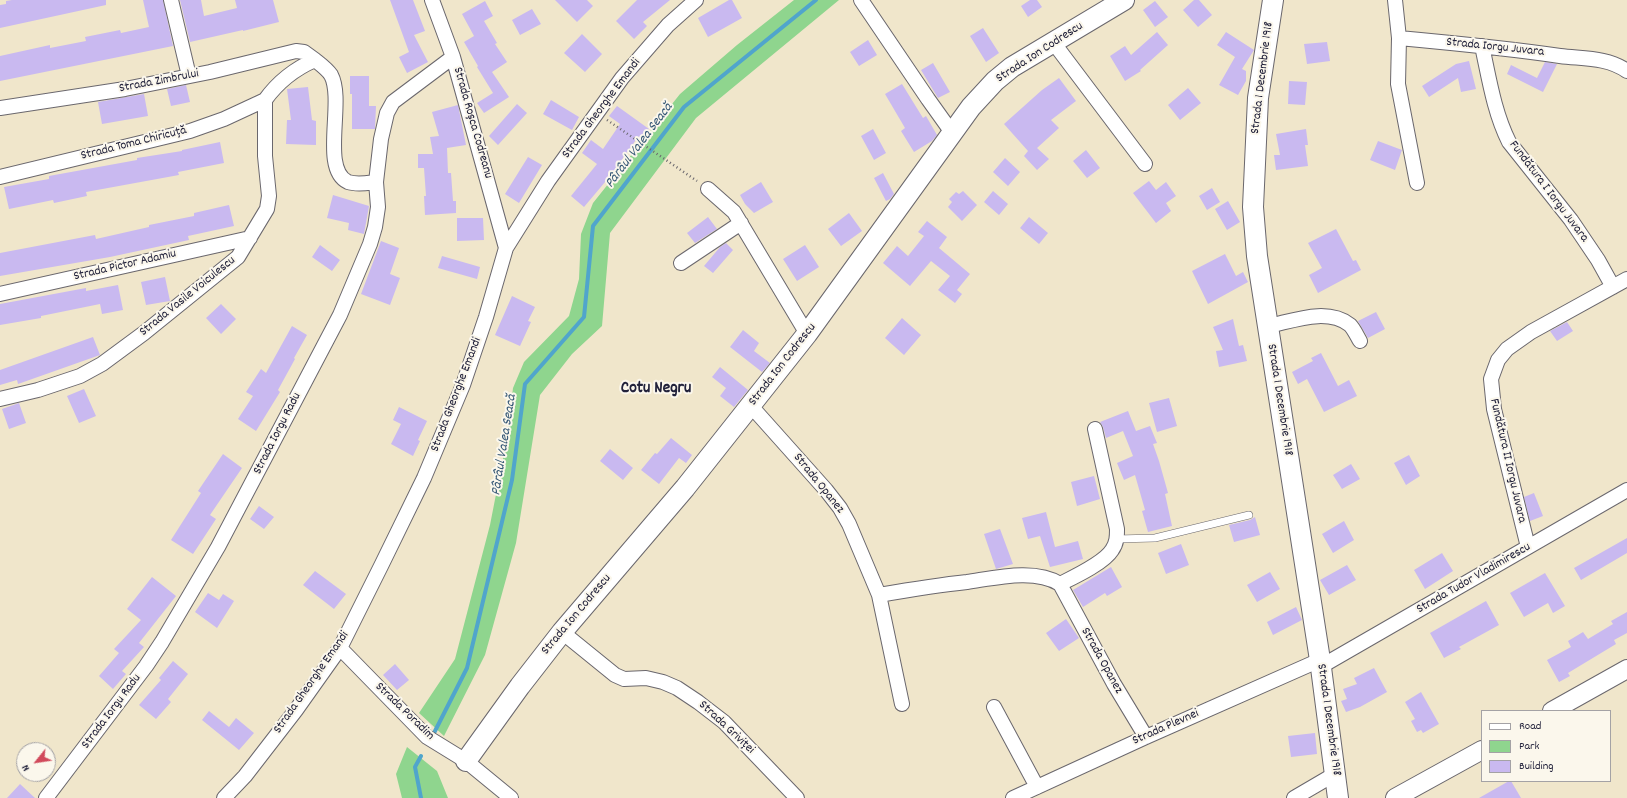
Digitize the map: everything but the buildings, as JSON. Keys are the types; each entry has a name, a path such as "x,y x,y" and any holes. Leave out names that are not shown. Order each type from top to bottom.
{"main road":[{"name":"Strada Ion Codrescu","path":"458,757 520,686 562,632 685,488 808,334 971,107 995,81 1012,67 1124,0"},
{"name":"Strada 1 Decembrie 1918","path":"1273,0 1258,98 1253,199 1257,256 1320,663 1338,798"}],"street":[{"path":"171,0 189,76"},
{"name":"Strada Roșca Codreanu","path":"432,0 453,57 506,248"},
{"name":"Strada Gheorghe Emandi","path":"224,798 244,776 292,716 340,648 382,566 430,464 463,385 486,317 506,248 548,181 622,78 668,25 696,0"},
{"path":"861,0 953,134"},
{"path":"1395,0 1399,38 1398,84 1416,183"},
{"name":"Strada Iorgu Juvara","path":"1399,38 1595,59 1610,62 1627,71"},
{"path":"1053,42 1145,164"},
{"name":"Fundătura I Iorgu Juvara","path":"1482,46 1497,111 1509,142 1570,220 1598,260 1614,287"},
{"name":"Strada Zimbrului","path":"0,108 117,90 189,76 296,51 304,52 315,60"},
{"name":"Strada Iorgu Radu","path":"46,798 142,673 162,642 218,547 340,315 370,244 378,207 376,182 381,139 386,113 393,102 453,57"},
{"path":"265,100 273,89 289,74 315,60 330,74 334,85 336,97 334,152 337,171 343,179 350,182 358,184 376,182"},
{"name":"Strada Toma Chiricuță","path":"0,177 190,131 224,119 265,100"},
{"name":"Strada Vasile Voiculescu","path":"0,399 38,390 80,376 102,364 144,333 238,257 267,209 269,196 265,156 265,100"},
{"path":"708,188 734,212 808,334"},
{"path":"681,263 741,223"},
{"name":"Strada Pictor Adamiu","path":"0,294 250,238"},
{"name":"Fundătura II Iorgu Juvara","path":"1528,547 1494,409 1491,379 1498,360 1512,345 1531,332 1627,279"},
{"path":"1268,326 1321,316 1332,316 1351,326 1360,341"},
{"name":"Strada Opanez","path":"751,406 840,508 849,524 879,595 902,704"},
{"path":"879,595 1012,576 1037,576 1060,584 1096,564 1112,551 1117,539 1118,529 1095,429"},
{"name":"Strada Tudor Vladimirescu","path":"1320,663 1627,490"},
{"name":"Strada Opanez","path":"1060,584 1114,684 1146,737"},
{"name":"Strada Griviței","path":"562,632 616,675 624,678 646,678 663,682 677,688 698,702 724,722 797,798"},
{"name":"Strada Poradim","path":"340,648 427,737 458,757 511,798"},
{"name":"Strada Plevnei","path":"1013,798 1146,737 1320,663"},
{"path":"1554,710 1627,669"},
{"path":"994,707 1037,787"},
{"path":"1395,798 1481,751"},
{"path":"1294,798 1335,774"}],"lane":[{"path":"1117,539 1155,538 1249,515"}],"path":[{"path":"597,113 708,188"}],"green space":[{"path":"794,0 839,0 696,118 610,233 602,326 572,354 540,395 516,543 485,655 444,736 419,713 455,659 490,525 507,438 513,388 524,362 569,316 579,279 581,234 593,203 680,94 737,45"},
{"path":"407,747 437,771 448,798 402,798 396,774"}],"waterway":[{"name":"Pârâul Valea Seacă","path":"434,733 467,668 512,480 525,384 584,317 593,226 684,107 816,0"},
{"name":"Pârâul Valea Seacă","path":"421,756 415,767 421,798"}],"district":[{"name":"Cotu Negru","path":"656,390"}]}
